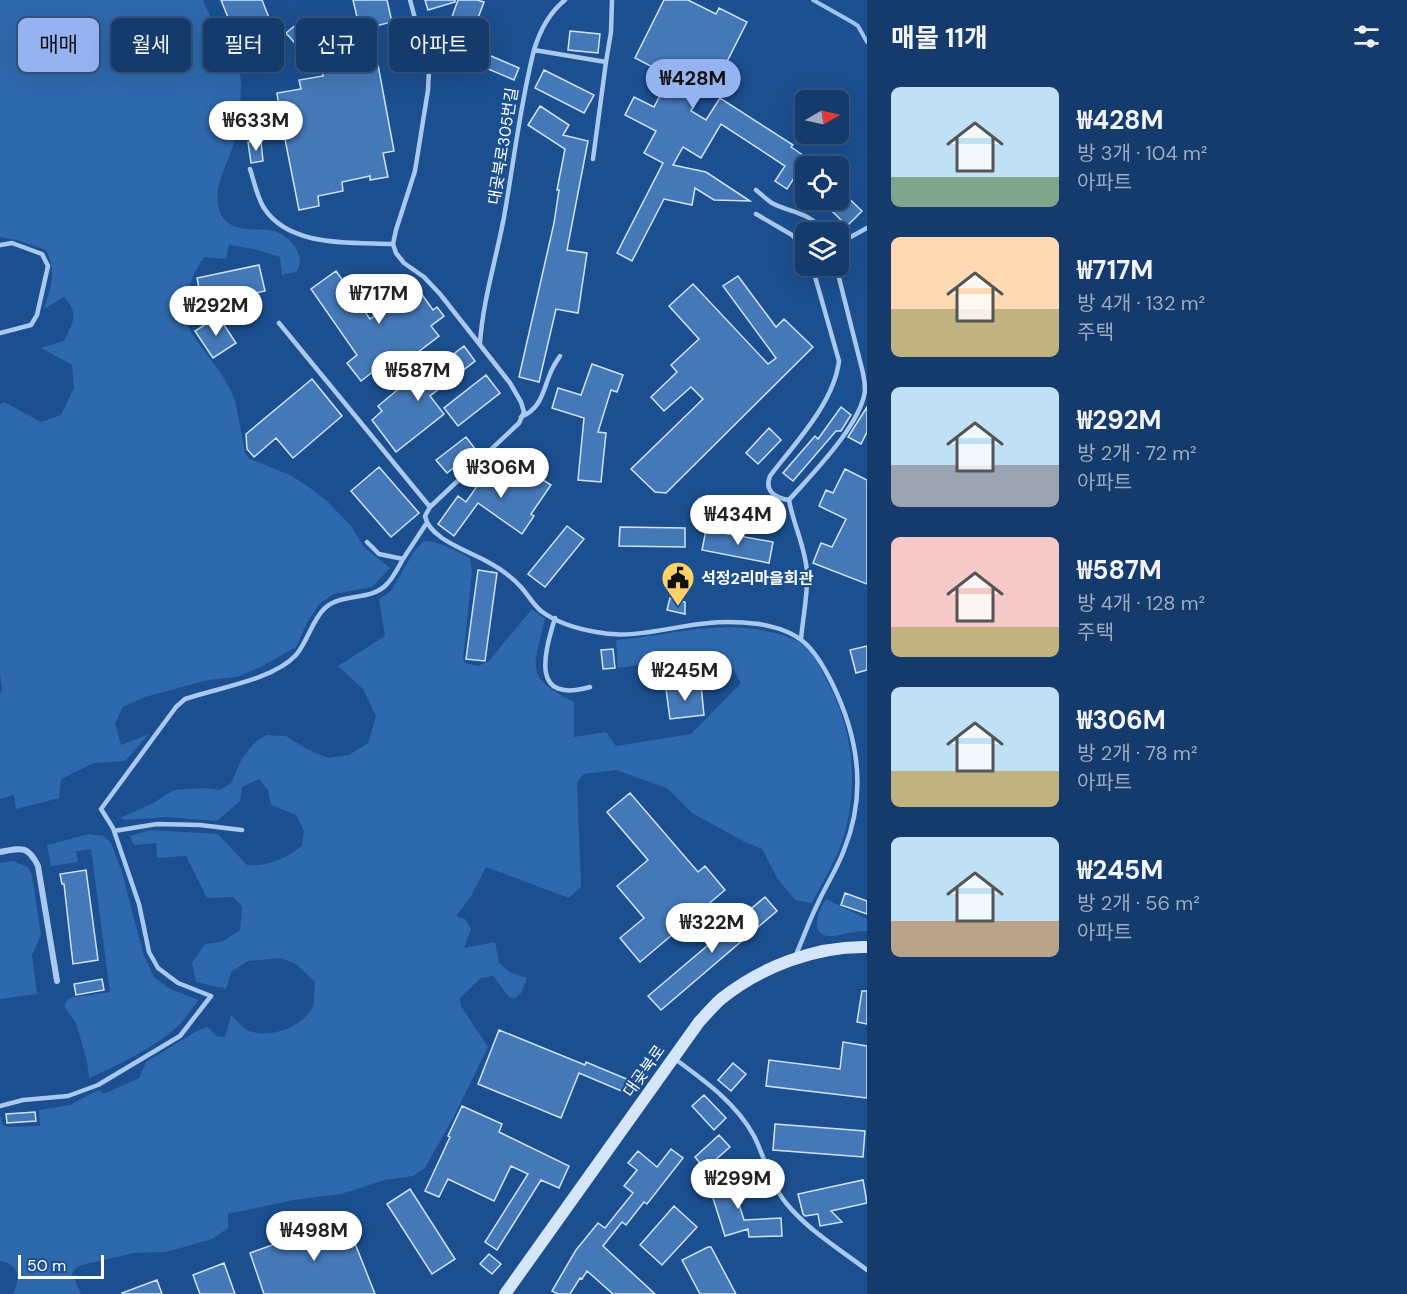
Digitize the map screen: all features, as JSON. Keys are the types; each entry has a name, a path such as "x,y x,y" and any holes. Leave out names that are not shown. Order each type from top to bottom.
{"street":[{"path":"0,852 20,848 32,853 38,866 57,981"},
{"name":"대곶북로","path":"505,1294 699,1022 719,1000 742,984 793,959 826,950 867,947"}],"lane":[{"path":"410,0 429,70 428,90 415,171 393,244 396,253 404,263 424,277 480,343 510,383 524,412 519,423 430,507 425,516 426,524 442,539 506,572 542,612 596,632 619,635 710,622 760,624 801,639 815,653 847,717 857,760 857,788 854,814 844,850 793,959"},
{"name":"대곶북로305번길","path":"480,343 482,316 504,221 526,80 541,30 555,9 565,0"},
{"path":"593,159 611,32 612,0"},
{"path":"534,50 606,62"},
{"path":"250,169 263,207 276,222 314,239 393,244"},
{"path":"756,190 772,203 792,209 813,222"},
{"path":"756,214 795,238"},
{"path":"849,238 867,228"},
{"path":"0,245 12,243 42,254 48,266 37,315 31,325 0,333"},
{"path":"776,498 769,490 770,476 819,410 837,370 836,349 815,276"},
{"path":"801,639 807,573 804,554 791,516 789,500 847,430 864,401 863,373 839,276"},
{"path":"279,323 430,507"},
{"path":"521,417 530,414 537,407 550,371 560,356"},
{"path":"703,513 776,498 789,500"},
{"path":"0,1106 23,1100 68,1096 98,1085 180,1036 211,996 178,983 158,968 148,952 139,904 114,831 101,809 176,706 185,699 264,675 287,662 302,647 325,608 333,602 378,591 391,579 426,524"},
{"path":"367,542 380,554 403,559"},
{"path":"555,618 546,648 544,664 546,675 564,690 576,691 590,687"},
{"path":"114,831 157,824 200,825 242,830"},
{"path":"674,1058 710,1084 746,1122 772,1180 783,1200 798,1217 836,1249 867,1270"}],"shaded area":[{"path":"0,0 203,0 211,18 203,18 203,72 239,72 241,83 240,110 235,138 218,191 221,215 225,221 234,226 281,234 295,247 300,263 296,272 282,275 280,257 254,249 229,245 226,259 204,257 194,274 183,303 186,323 231,391 236,404 245,453 250,459 292,476 313,490 351,526 364,547 390,568 372,587 334,594 320,603 308,621 296,647 261,667 237,677 208,680 145,697 123,707 115,723 121,745 149,734 125,761 94,763 61,779 59,798 16,809 14,795 0,799 0,693 2,691 0,674 0,404 4,402 41,422 61,415 74,388 72,365 41,348 64,341 72,323 73,314 64,297 44,309 51,286 52,273 46,250 0,237"},
{"path":"424,541 442,545 470,558 472,572 463,659 465,663 478,666 489,661 532,609 545,619 537,650 536,670 547,686 574,702 574,737 606,732 616,746 691,734 741,683 723,652 618,668 616,640 731,627 751,628 779,634 804,645 813,655 834,694 847,732 852,772 852,792 845,833 812,903 795,900 777,878 762,849 692,813 667,788 616,770 583,774 577,783 581,887 569,898 486,867 470,898 456,916 465,919 471,929 464,948 495,942 499,963 511,973 527,978 521,993 514,999 509,997 493,976 481,978 460,998 461,1006 488,1047 425,1168 413,1176 385,1180 341,1194 293,1200 228,1214 228,1228 212,1239 177,1249 165,1252 134,1253 82,1265 72,1274 81,1294 13,1294 17,1273 12,1265 0,1261 0,1115 3,1125 8,1127 40,1126 39,1110 70,1105 98,1090 104,1094 139,1078 146,1062 197,1031 207,1027 217,1036 225,1037 231,1015 250,1031 270,1033 296,1024 309,1013 314,1003 315,982 296,964 281,958 248,961 231,972 226,989 196,982 192,963 205,944 222,942 240,930 242,906 233,897 207,898 186,856 157,858 156,843 134,845 130,836 150,830 218,834 247,865 262,865 283,858 302,846 304,831 296,815 271,805 268,790 259,779 242,787 240,801 217,821 165,817 126,820 120,818 153,803 174,790 204,788 220,790 231,783 242,758 256,741 267,735 286,736 328,758 349,755 368,743 376,716 363,689 338,666 385,636 379,599 391,591 415,550"},
{"path":"89,834 104,836 111,843 122,872 143,953 154,977 170,989 199,1000 178,1026 165,1037 134,1056 89,1078 87,1061 76,1023 64,1006 69,998 110,992 91,849 76,851 78,862 51,866 47,845"},
{"path":"13,861 28,867 32,876 41,935 32,955 37,994 0,999 0,863"},
{"path":"826,899 867,919 867,931 832,936 822,934 818,930 817,920"}],"building":[{"path":"221,0 262,0 269,18 228,18"},
{"path":"353,0 387,0 391,18 389,18 389,23 377,26 377,18 357,18"},
{"path":"425,0 455,0 455,2 428,10"},
{"path":"458,0 484,2 478,18 452,18"},
{"path":"664,0 688,0 716,14 719,8 747,22 710,95 702,90 691,111 706,120 720,98 793,145 791,147 804,156 795,156 795,177 787,189 775,181 785,166 721,124 701,158 683,147 673,165 706,172 750,201 714,200 695,188 692,205 664,199 632,261 617,253 663,163 644,153 656,131 625,115 634,97 654,107 670,76 635,58"},
{"path":"296,25 296,44 286,33"},
{"path":"570,31 600,34 598,53 568,50"},
{"path":"489,55 519,68 514,80 489,69"},
{"path":"377,59 394,151 383,153 388,177 370,180 370,176 342,182 343,191 318,196 319,206 299,210 283,129 254,134 250,113 279,107 277,93 301,89 299,80 323,76 322,72 377,72"},
{"path":"544,70 594,95 584,113 535,88"},
{"path":"540,106 569,125 563,135 588,141 567,250 587,253 578,313 556,309 539,382 519,377 554,223 559,190 557,190 565,149 528,125"},
{"path":"261,141 263,161 251,163 248,142"},
{"path":"849,199 862,211 849,224 849,222 843,222 831,210 849,210"},
{"path":"259,265 265,291 202,304 197,278"},
{"path":"336,271 370,319 416,286 433,310 437,307 444,316 431,326 439,336 405,362 397,353 361,381 347,363 357,355 311,289"},
{"path":"738,276 776,327 784,319 813,347 666,493 655,492 631,469 703,399 691,387 664,411 651,397 677,372 671,365 699,339 669,306 693,284 768,364 776,358 723,286"},
{"path":"218,316 236,343 213,358 195,331"},
{"path":"464,346 475,361 430,396 444,414 396,452 372,420 382,411 378,406 413,377 417,382"},
{"path":"592,364 623,375 617,392 611,390 598,432 606,433 601,482 578,480 584,418 552,408 558,388 581,395"},
{"path":"486,375 500,393 458,426 444,408"},
{"path":"312,379 342,416 293,458 276,438 254,457 247,449 246,434"},
{"path":"841,407 851,415 841,431 836,431 793,481 783,473 815,436 818,439"},
{"path":"867,407 867,432 861,444 848,437"},
{"path":"769,428 781,440 758,464 746,453"},
{"path":"466,437 476,450 447,473 436,460"},
{"path":"509,458 551,485 531,514 534,516 522,534 478,503 454,536 438,524 458,496 466,502 482,479 491,485"},
{"path":"379,467 419,513 391,537 351,491"},
{"path":"845,469 867,480 867,584 813,563 821,543 832,547 846,519 819,506 826,490 833,493"},
{"path":"567,526 584,539 545,587 528,574"},
{"path":"620,527 685,528 685,547 619,546"},
{"path":"706,530 773,542 769,563 702,550"},
{"path":"478,570 497,573 485,661 466,659"},
{"name":"석정2리마을회관","path":"670,598 685,602 685,614 667,610"},
{"path":"867,646 867,670 856,673 850,650"},
{"path":"613,649 615,668 603,669 601,650"},
{"path":"701,685 704,715 670,719 666,689"},
{"path":"630,793 698,872 705,866 725,890 640,962 620,938 644,918 617,886 648,860 607,812"},
{"path":"86,870 98,960 73,964 64,884 62,884 60,874"},
{"path":"845,893 867,901 867,914 841,905"},
{"path":"765,897 777,911 661,1010 648,996"},
{"path":"102,979 104,990 76,995 74,984"},
{"path":"862,991 867,991 867,1024 857,1022"},
{"path":"499,1030 636,1083 631,1095 579,1073 561,1118 478,1084"},
{"path":"843,1042 867,1046 867,1098 766,1086 769,1060 840,1069"},
{"path":"733,1063 746,1074 731,1091 718,1080"},
{"path":"704,1095 726,1118 714,1130 692,1106"},
{"path":"462,1106 502,1124 499,1132 569,1166 559,1188 541,1180 497,1250 485,1242 528,1174 511,1166 494,1201 448,1179 439,1197 425,1191"},
{"path":"35,1112 36,1121 7,1123 6,1114"},
{"path":"775,1124 865,1131 863,1157 773,1150"},
{"path":"719,1135 730,1147 705,1169 695,1157"},
{"path":"671,1149 683,1158 647,1204 644,1202 626,1225 622,1222 603,1246 655,1294 613,1294 587,1271 570,1294 558,1294 552,1291 576,1250 598,1223 605,1228 633,1193 624,1186 637,1170 628,1163 638,1151 657,1167"},
{"path":"728,1170 744,1220 781,1218 782,1236 749,1237 748,1229 725,1236 706,1176"},
{"path":"863,1180 867,1203 831,1211 842,1222 820,1226 818,1214 805,1216 803,1214 798,1194"},
{"path":"410,1189 455,1259 432,1274 387,1204"},
{"path":"674,1206 697,1227 662,1265 640,1245"},
{"path":"343,1213 375,1294 264,1294 250,1253 292,1238 291,1233"},
{"path":"711,1247 736,1294 700,1294 682,1260"},
{"path":"489,1254 501,1264 492,1274 480,1264"},
{"path":"224,1263 235,1294 200,1294 193,1275"},
{"path":"157,1280 162,1294 122,1294 122,1293"}],"waterway":[{"path":"813,0 858,26 867,42"}],"place":[{"name":"석정2리마을회관","path":"678,607"}]}
